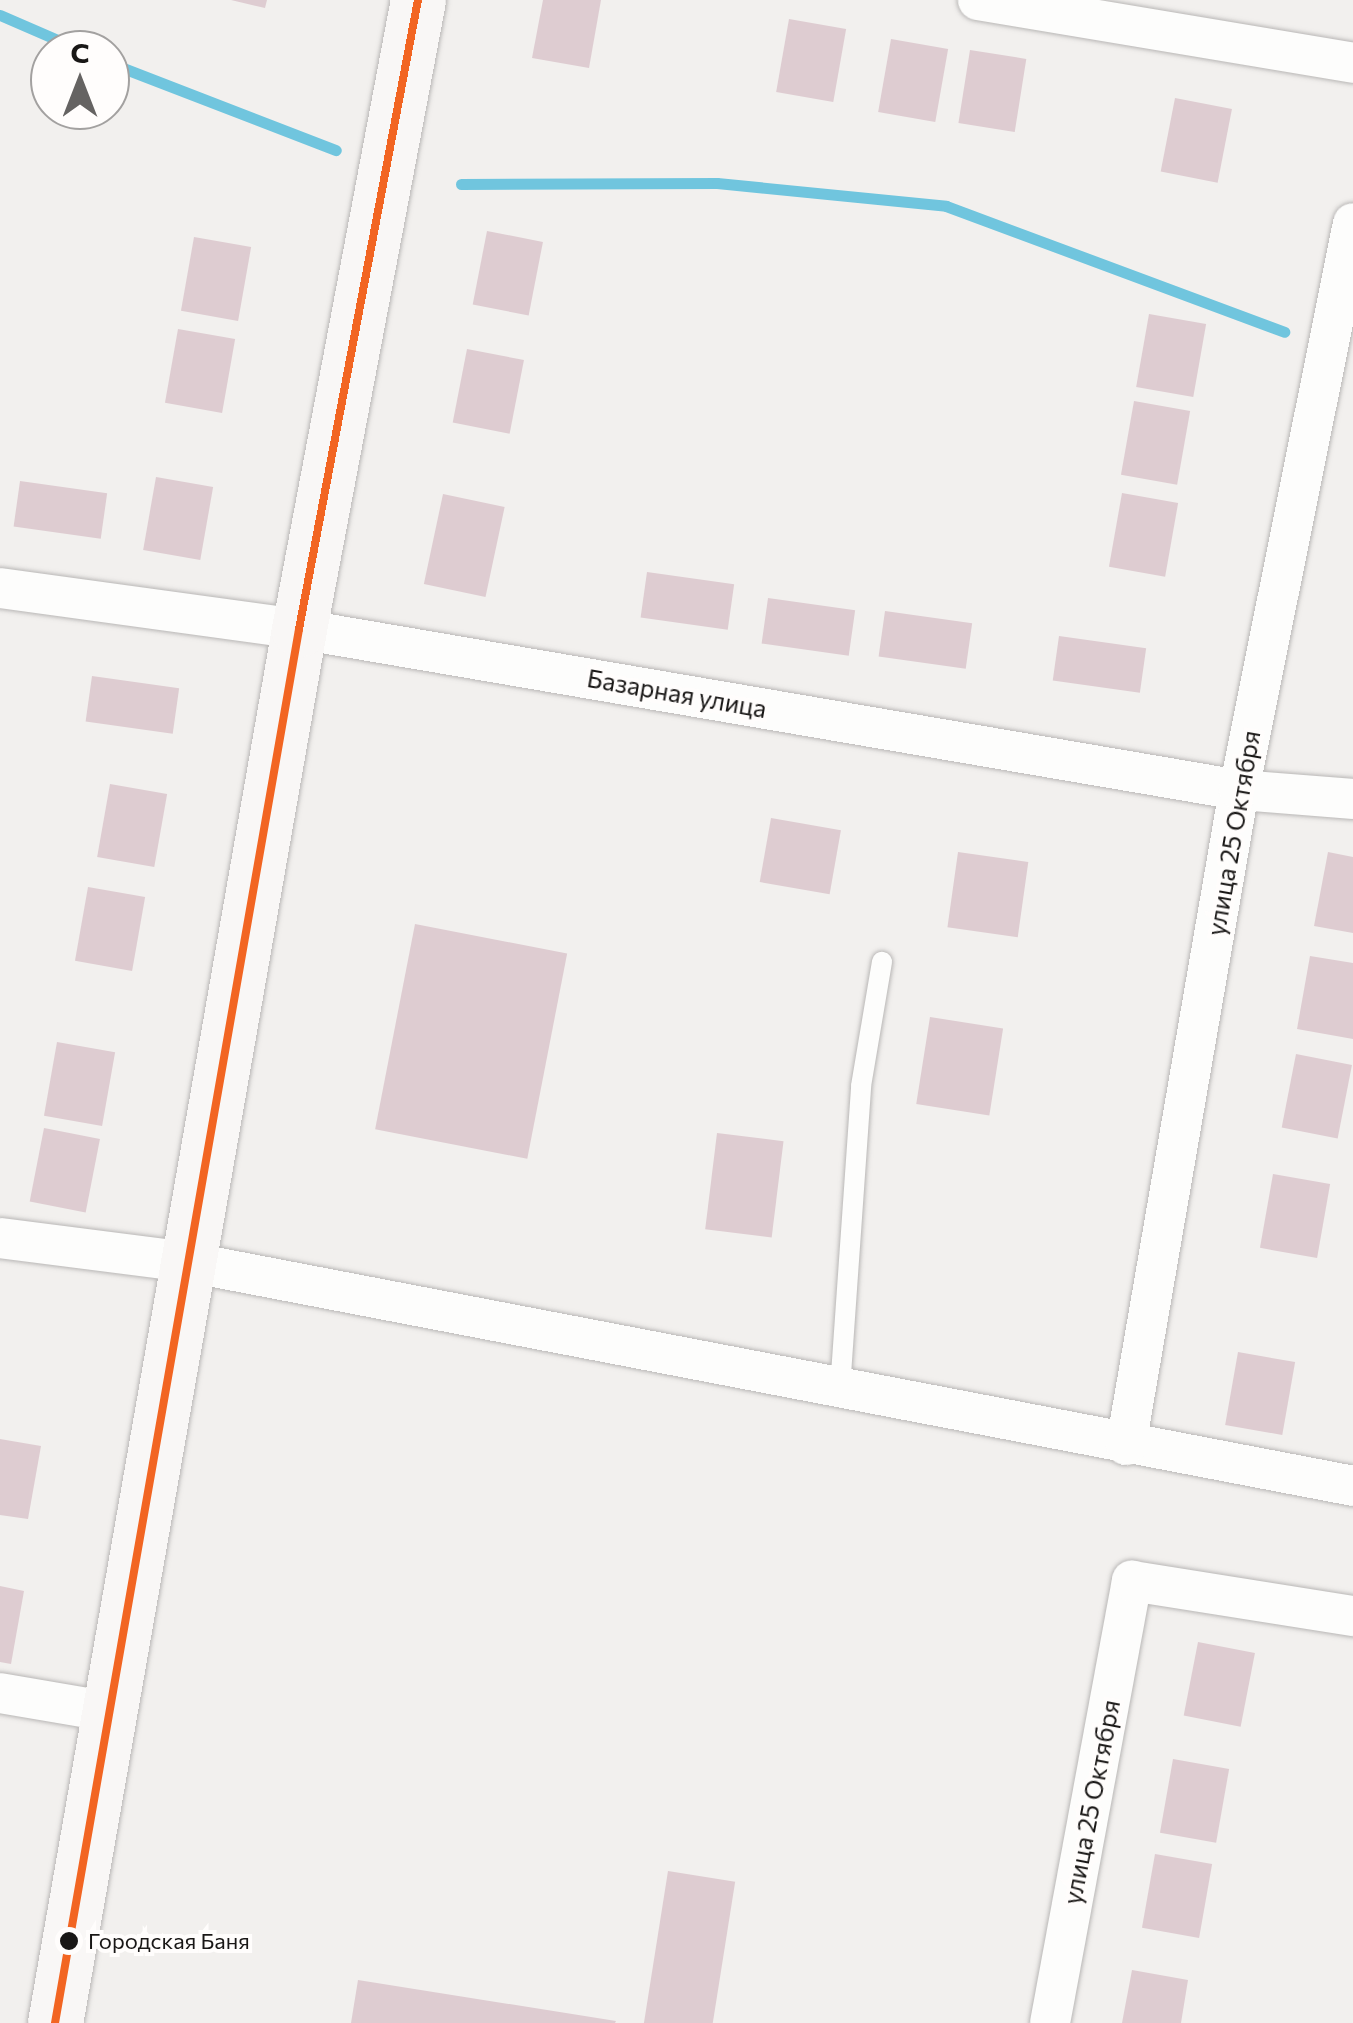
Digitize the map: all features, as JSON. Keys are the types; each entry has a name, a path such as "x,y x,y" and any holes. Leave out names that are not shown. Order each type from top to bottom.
{"main road":[{"path":"56,2023 299,628 418,0"}],"street":[{"path":"978,0 1353,63"},
{"name":"улица 25 Октября","path":"1126,1445 1239,790 1353,223"},
{"name":"Базарная улица","path":"0,588 299,628 1239,790 1353,800"},
{"path":"0,1238 188,1262 1353,1486"},
{"name":"улица 25 Октября","path":"1050,2023 1132,1582 1353,1616"},
{"path":"0,1693 111,1712"}],"lane":[{"path":"840,1389 861,1086 882,962"}],"building":[{"path":"231,0 267,0 265,8"},
{"path":"543,0 601,0 589,68 532,58"},
{"path":"789,19 846,29 833,102 776,92"},
{"path":"891,39 948,49 935,122 878,112"},
{"path":"970,50 1026,59 1015,132 958,123"},
{"path":"1175,98 1232,109 1218,183 1161,172"},
{"path":"487,231 543,242 529,315 473,305"},
{"path":"194,237 251,247 238,321 181,311"},
{"path":"1149,314 1206,324 1193,397 1136,387"},
{"path":"178,329 235,339 222,413 165,403"},
{"path":"467,349 524,360 510,434 453,423"},
{"path":"1134,401 1190,411 1177,485 1121,475"},
{"path":"156,477 213,487 200,560 143,550"},
{"path":"20,481 107,493 101,539 14,527"},
{"path":"1122,493 1178,503 1165,577 1109,567"},
{"path":"443,494 505,507 485,597 424,584"},
{"path":"647,572 734,584 728,630 641,618"},
{"path":"768,598 855,610 849,656 762,644"},
{"path":"885,611 972,623 966,669 879,657"},
{"path":"1059,636 1146,648 1140,693 1053,681"},
{"path":"92,676 179,688 173,734 86,722"},
{"path":"110,784 167,794 154,867 97,857"},
{"path":"771,818 841,830 830,894 760,882"},
{"path":"958,852 1028,862 1018,937 947,927"},
{"path":"1328,852 1353,857 1353,933 1314,926"},
{"path":"88,887 145,897 132,971 75,961"},
{"path":"415,924 567,954 527,1159 375,1129"},
{"path":"1310,956 1353,963 1353,1039 1297,1029"},
{"path":"930,1017 1003,1029 989,1115 916,1104"},
{"path":"57,1042 115,1052 102,1126 44,1116"},
{"path":"1296,1054 1352,1065 1338,1138 1282,1128"},
{"path":"44,1128 100,1139 86,1212 30,1202"},
{"path":"717,1133 784,1141 772,1237 705,1229"},
{"path":"1273,1174 1330,1184 1317,1258 1260,1248"},
{"path":"1238,1352 1295,1362 1282,1435 1225,1425"},
{"path":"0,1439 41,1446 28,1519 0,1515"},
{"path":"0,1586 24,1591 11,1664 0,1662"},
{"path":"1198,1642 1255,1653 1241,1727 1184,1716"},
{"path":"1173,1759 1229,1769 1216,1843 1160,1833"},
{"path":"1155,1854 1212,1864 1199,1938 1142,1928"},
{"path":"668,1871 735,1882 713,2023 644,2023"},
{"path":"1132,1970 1188,1980 1181,2023 1122,2023"},
{"path":"358,1980 616,2021 351,2023"}],"waterway":[{"path":"0,15 35,30"},
{"path":"130,71 336,150"},
{"path":"461,184 717,183 946,206 1284,332"}],"transit line":[{"path":"55,2023 299,629 418,0"}],"place":[{"name":"Городская Баня","path":"69,1941"}]}
